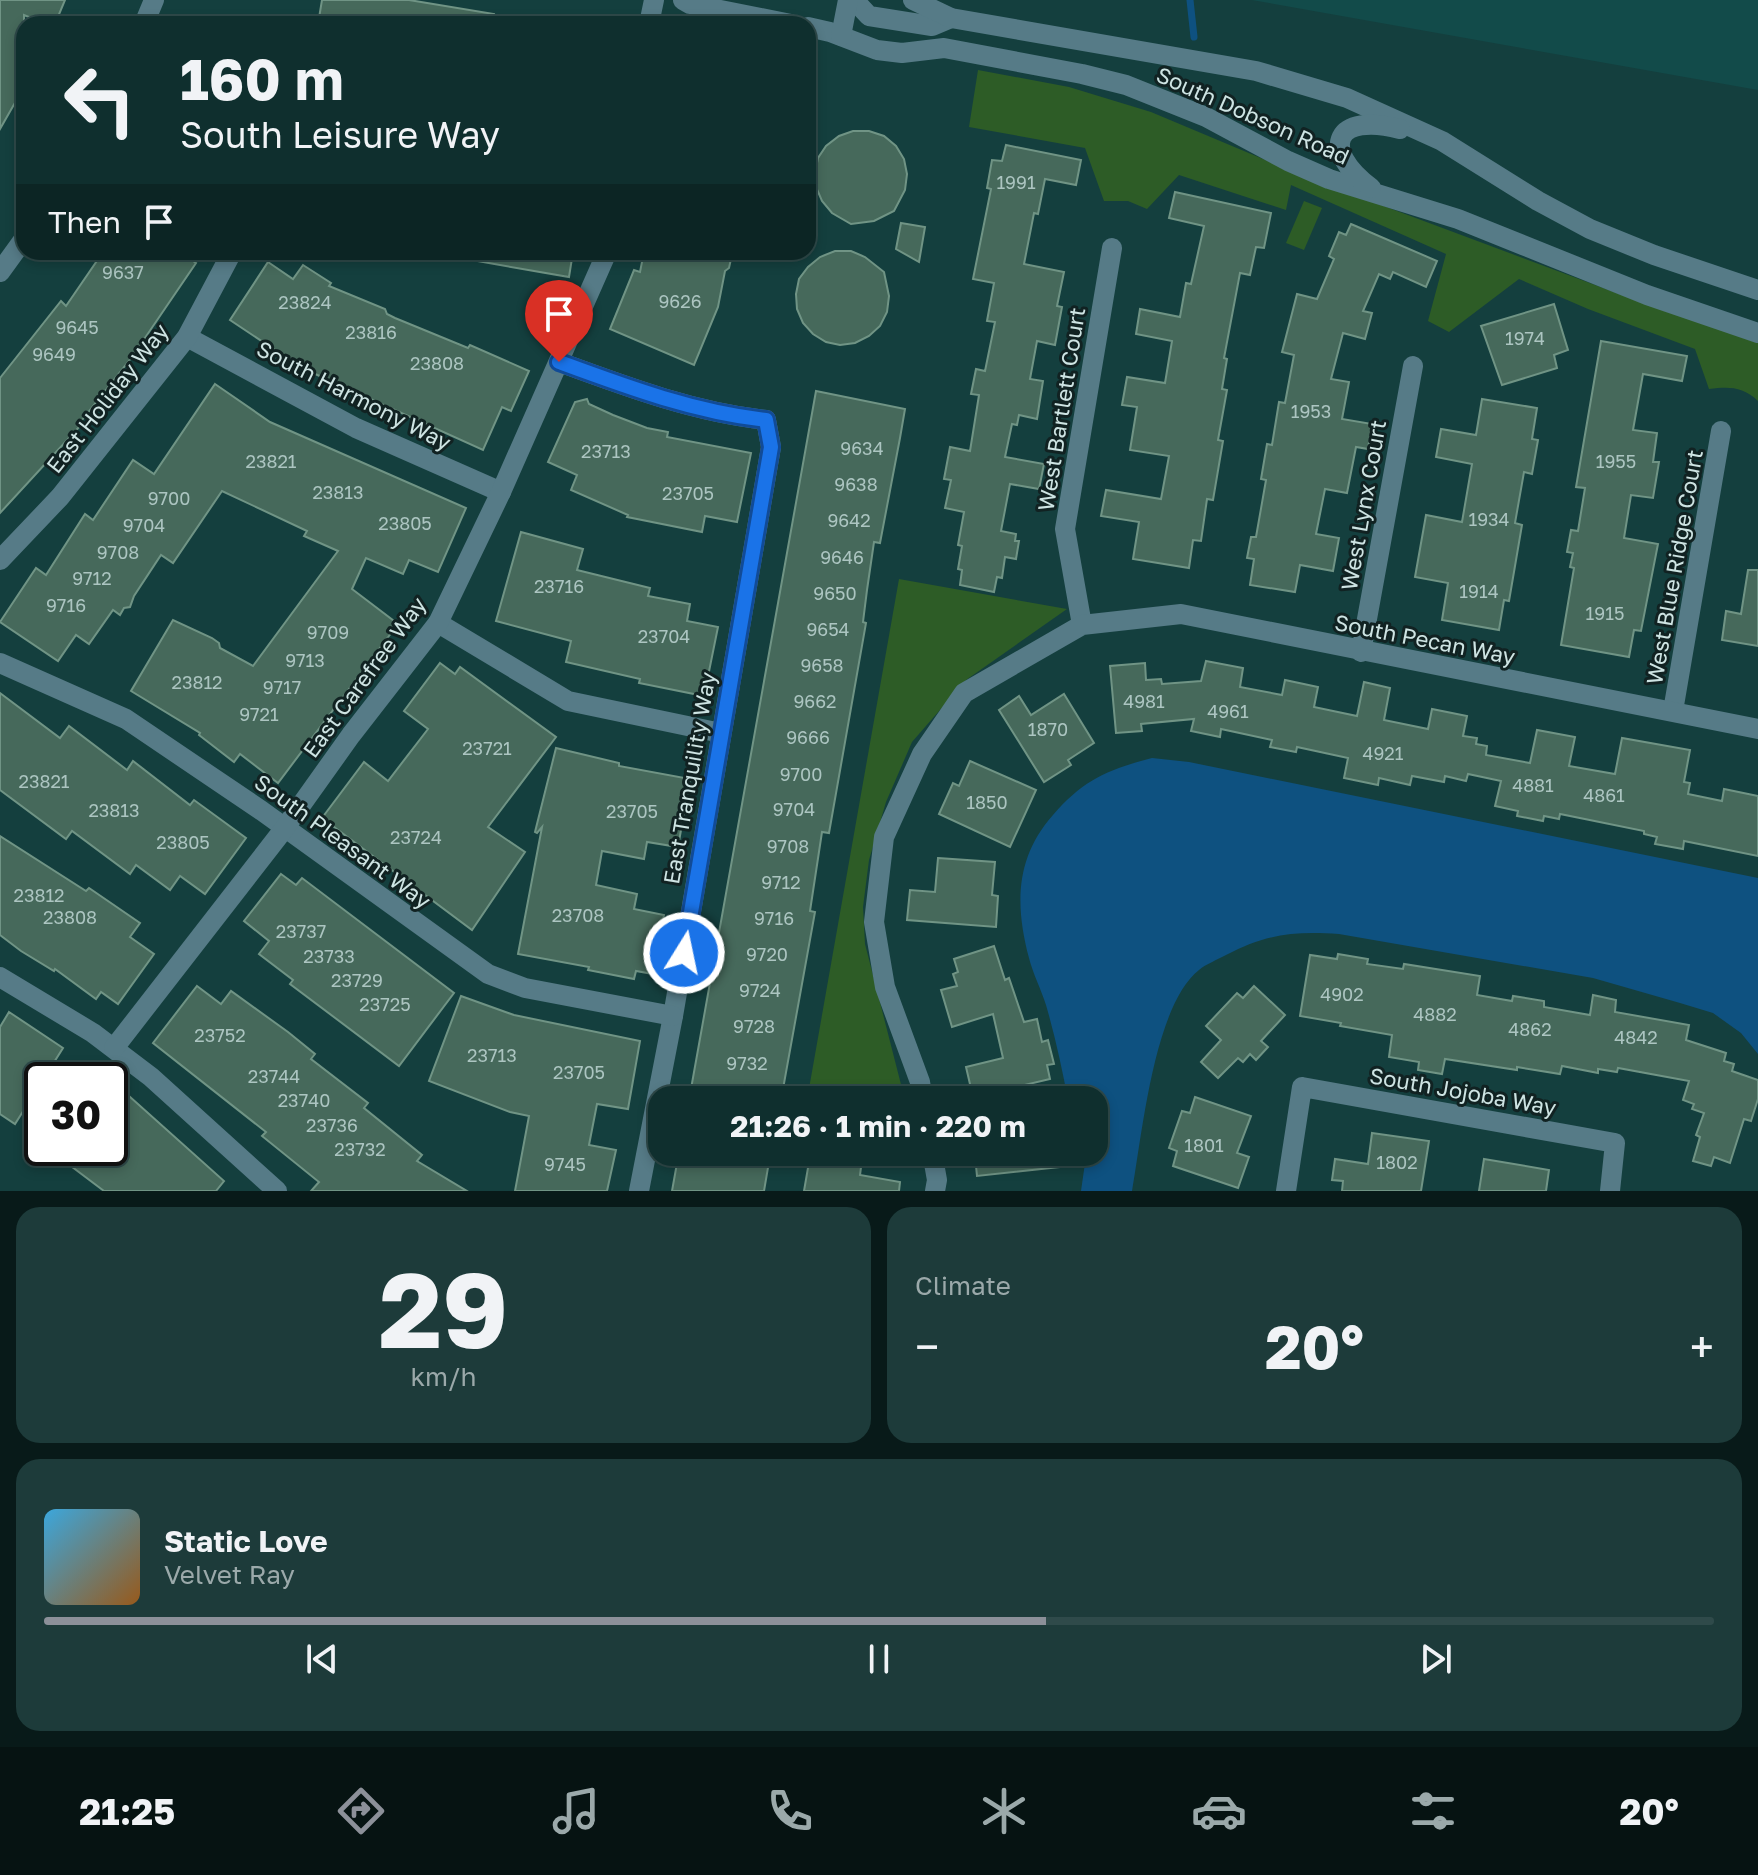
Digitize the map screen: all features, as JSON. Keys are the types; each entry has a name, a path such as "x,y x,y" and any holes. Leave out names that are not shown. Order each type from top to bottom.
{"street":[{"path":"683,0 690,4 733,6 765,16"},
{"path":"841,36 851,0"},
{"name":"South Dobson Road","path":"851,0 869,16 932,26 951,18"},
{"name":"South Dobson Road","path":"913,0 951,18 1256,71 1347,98 1442,141 1538,201 1590,229 1654,255 1758,290"},
{"path":"944,48 951,18"},
{"name":"South Dobson Road","path":"816,29 877,50 902,53 944,48 1126,85 1206,117 1329,179 1492,231 1647,295 1758,333"},
{"path":"1381,195 1353,174 1343,160 1339,146 1347,128 1382,125 1442,141"},
{"name":"West Bartlett Court","path":"1082,625 1065,529 1112,248"},
{"path":"0,272 16,250"},
{"name":"East Holiday Way","path":"0,560 60,497 187,337 228,260"},
{"name":"East Carefree Way","path":"114,1048 284,829 351,735 438,623 501,492 604,260"},
{"name":"South Harmony Way","path":"187,337 356,428 501,492"},
{"name":"East Tranquility Way","path":"559,362 653,397 766,420 771,447 673,1016 639,1191"},
{"name":"West Lynx Court","path":"1361,652 1413,366"},
{"name":"West Blue Ridge Court","path":"1673,711 1721,431"},
{"name":"South Pecan Way","path":"1082,625 1181,614 1758,729"},
{"path":"438,623 568,701 721,733"},
{"path":"921,1086 885,987 874,922 884,837 922,754 964,693 1082,625"},
{"name":"South Pleasant Way","path":"0,663 126,719 488,974 525,988 673,1016"},
{"path":"0,977 114,1048 151,1077 277,1191"},
{"name":"South Jojoba Way","path":"1286,1191 1302,1087 1615,1143 1610,1191"},
{"path":"934,1166 935,1191"}],"shaded area":[{"path":"1252,0 1758,0 1758,90"}],"green space":[{"path":"978,70 1069,87 1151,112 1306,177 1758,343 1758,401 1735,389 1709,389 1695,349 1519,279 1449,332 1428,321 1446,254 1291,185 1286,210 1179,175 1147,209 1128,201 1104,201 1085,148 969,127"},
{"path":"1304,201 1322,208 1304,250 1286,243"},
{"path":"899,579 1067,609 966,680 912,742 886,802 869,860 863,907 865,944 901,1086 809,1086"}],"water":[{"path":"1152,758 1189,762 1758,878 1758,1054 1741,1033 1713,1013 1593,978 1339,934 1281,936 1254,942 1208,964 1184,987 1171,1012 1152,1073 1132,1191 1081,1191 1085,1166 1108,1166 1108,1086 1065,1086 1049,1017 1024,938 1020,901 1025,865 1040,831 1064,803 1086,784"}],"building":[{"path":"0,0 65,0 58,16 16,16 16,101 0,129"},
{"path":"322,0 409,0 494,14 494,16 319,16"},
{"path":"853,131 869,131 884,136 896,146 904,159 907,174 905,190 894,211 874,221 851,224 832,213 822,201 816,187 818,158 826,146 839,136"},
{"path":"1006,145 1081,160 1076,185 1045,179 1038,214 1034,213 1024,264 1064,272 1057,306 1062,307 1055,345 1037,341 1030,379 1043,381 1037,419 1019,415 1017,425 1012,424 1005,457 1044,464 1039,489 1010,484 1001,531 1016,534 1015,541 1019,541 1016,559 1005,557 1002,578 997,577 994,592 960,585 962,570 958,569 962,546 958,545 964,512 945,508 951,480 944,479 950,447 970,451 979,395 971,394 976,369 985,371 995,322 987,321 994,283 973,279 991,189 987,188 992,160 1002,161"},
{"path":"1175,192 1271,213 1264,248 1256,247 1250,275 1240,273 1224,358 1227,359 1222,389 1227,390 1218,440 1223,441 1213,500 1207,499 1201,541 1193,540 1189,568 1133,559 1139,522 1101,516 1106,490 1161,499 1169,456 1130,450 1137,407 1122,405 1127,377 1165,383 1172,341 1136,334 1140,309 1180,317 1186,283 1191,284 1204,226 1169,218"},
{"path":"901,223 925,227 919,262 896,249"},
{"path":"1351,224 1437,261 1426,287 1393,272 1390,279 1379,274 1363,311 1372,313 1365,339 1343,333 1331,379 1349,382 1342,419 1372,424 1368,449 1356,447 1347,493 1325,489 1316,534 1339,538 1333,571 1300,565 1295,592 1250,585 1254,559 1247,558 1251,537 1256,537 1266,480 1261,479 1267,444 1272,445 1279,402 1285,403 1294,355 1282,352 1297,294 1317,299 1334,259 1329,256 1339,232 1346,235"},
{"path":"835,251 851,251 865,257 884,272 889,296 887,312 880,326 855,343 840,345 826,342 803,323 797,309 799,279 820,257"},
{"path":"98,260 191,260 196,263 81,425 0,513 0,378 61,301 66,306"},
{"path":"477,260 572,260 569,277"},
{"path":"642,260 731,260 725,271 718,307 694,365 610,329 634,270 640,272"},
{"path":"268,262 293,279 303,265 331,283 329,286 385,309 395,318 468,348 470,345 529,371 511,411 502,407 483,450 302,368 230,320"},
{"path":"1554,304 1568,350 1554,355 1557,368 1502,385 1481,326"},
{"path":"1601,341 1687,356 1682,381 1643,374 1633,430 1657,433 1653,462 1659,462 1653,498 1631,495 1624,538 1658,544 1641,631 1634,630 1629,657 1561,645 1574,568 1570,567 1573,553 1567,552 1571,530 1578,531 1585,488 1576,487"},
{"path":"215,384 270,422 466,508 438,572 409,560 403,574 366,558 352,589 398,624 278,783 240,754 234,762 200,733 131,691 173,620 212,638 220,648 253,666 338,551 304,536 307,531 222,491 173,563 161,555 130,607 124,608 120,615 113,610 89,644 76,635 58,661 0,622 36,568 46,575 85,514 93,520 133,460 154,474"},
{"path":"816,391 905,409 880,543 874,542 863,622 866,623 829,833 822,832 810,911 815,912 784,1086 692,1086"},
{"path":"587,399 589,404 613,415 668,432 667,437 751,453 737,522 705,516 702,532 627,517 571,490 577,475 548,462 575,402"},
{"path":"1482,399 1537,408 1532,439 1538,440 1532,474 1524,472 1515,523 1522,525 1509,601 1504,600 1499,630 1442,620 1448,583 1415,577 1426,515 1462,522 1472,464 1436,457 1441,429 1476,435"},
{"path":"521,532 583,549 577,570 650,588 648,596 690,604 687,621 718,627 704,696 639,683 640,679 566,662 571,641 496,621"},
{"path":"1748,570 1758,570 1758,646 1722,640 1726,611 1741,614"},
{"path":"1206,661 1243,668 1240,687 1282,695 1285,680 1318,687 1314,707 1357,716 1364,682 1390,688 1384,720 1428,729 1432,709 1467,716 1463,736 1477,738 1476,744 1487,746 1486,755 1530,763 1537,730 1575,737 1569,766 1615,774 1622,738 1690,750 1684,782 1690,783 1688,794 1722,801 1724,789 1758,796 1758,856 1684,841 1683,849 1655,844 1657,837 1644,834 1644,831 1560,814 1559,819 1544,816 1543,821 1517,816 1518,811 1495,806 1501,781 1468,774 1466,781 1445,776 1444,782 1412,776 1410,785 1379,778 1378,785 1344,778 1348,758 1297,747 1296,752 1270,747 1272,740 1221,729 1220,737 1191,731 1194,719 1141,724 1142,731 1116,733 1110,666 1145,663 1146,680 1161,679 1162,684 1201,681"},
{"path":"440,663 455,674 460,667 556,737 488,827 525,852 472,930 322,818 364,762 388,781 428,729 404,711"},
{"path":"0,693 60,738 69,726 127,770 133,761 190,805 194,800 246,838 205,894 180,876 170,890 136,865 130,874 72,831 66,839 0,790"},
{"path":"1064,694 1094,743 1068,760 1071,765 1044,782 999,710 1019,696 1031,715"},
{"path":"556,748 619,763 619,766 690,779 678,847 647,842 644,859 602,851 596,885 637,894 634,909 664,915 653,974 636,971 634,979 518,954 542,827 535,832"},
{"path":"970,761 1036,790 1010,847 939,814 953,783 959,786"},
{"path":"0,836 86,891 89,888 140,923 130,937 154,954 118,1004 101,992 96,999 0,935"},
{"path":"938,858 995,862 992,895 998,896 996,927 907,920 910,890 935,892"},
{"path":"281,874 296,885 302,878 454,993 399,1066 290,984 293,980 259,954 269,941 244,921"},
{"path":"994,946 1024,1022 1037,1019 1042,1042 1048,1040 1054,1064 1047,1065 1050,1079 1020,1086 970,1086 966,1067 1003,1058 993,1014 952,1027 941,990 957,986 953,974 958,972 954,959"},
{"path":"1338,954 1368,959 1367,964 1403,969 1404,964 1480,976 1477,995 1512,1001 1513,996 1544,1001 1544,1007 1590,1015 1593,995 1616,1000 1615,1012 1689,1025 1686,1040 1726,1053 1724,1061 1734,1064 1732,1071 1758,1080 1758,1099 1751,1121 1744,1119 1730,1163 1714,1157 1711,1166 1693,1161 1700,1137 1696,1135 1704,1113 1692,1109 1694,1104 1683,1100 1689,1081 1618,1068 1617,1072 1598,1069 1598,1073 1562,1066 1560,1074 1445,1059 1442,1074 1418,1070 1419,1062 1389,1057 1392,1035 1300,1016 1310,955 1337,959"},
{"path":"197,986 221,1004 231,991 288,1032 315,1054 311,1059 368,1103 364,1108 422,1155 417,1161 467,1191 311,1191 319,1182 262,1136 266,1132 153,1043"},
{"path":"1254,986 1285,1015 1261,1041 1268,1047 1256,1060 1250,1054 1243,1062 1238,1058 1218,1078 1201,1062 1221,1040 1206,1026 1237,993 1243,998"},
{"path":"461,996 514,1015 640,1041 628,1109 597,1104 589,1145 616,1150 607,1191 515,1191 529,1116 510,1112 429,1081"},
{"path":"9,1012 63,1048 54,1062 24,1062 24,1110 15,1124 0,1114 0,1027"},
{"path":"128,1095 224,1181 216,1191 104,1191 71,1166 128,1166"},
{"path":"1195,1097 1251,1116 1237,1153 1249,1157 1238,1188 1173,1166 1177,1151 1169,1148 1182,1111 1190,1113"},
{"path":"1372,1133 1429,1141 1421,1191 1342,1191 1343,1181 1332,1180 1335,1159 1368,1164"},
{"path":"1484,1159 1549,1170 1546,1191 1479,1191"},
{"path":"676,1166 768,1166 764,1191 672,1191"},
{"path":"808,1166 861,1166 860,1175 900,1182 899,1191 804,1191"},
{"path":"976,1166 1069,1166 977,1176"}],"waterway":[{"path":"1190,0 1194,37"}],"route":[{"path":"559,362 653,397 766,420 771,447 684,953"}]}
